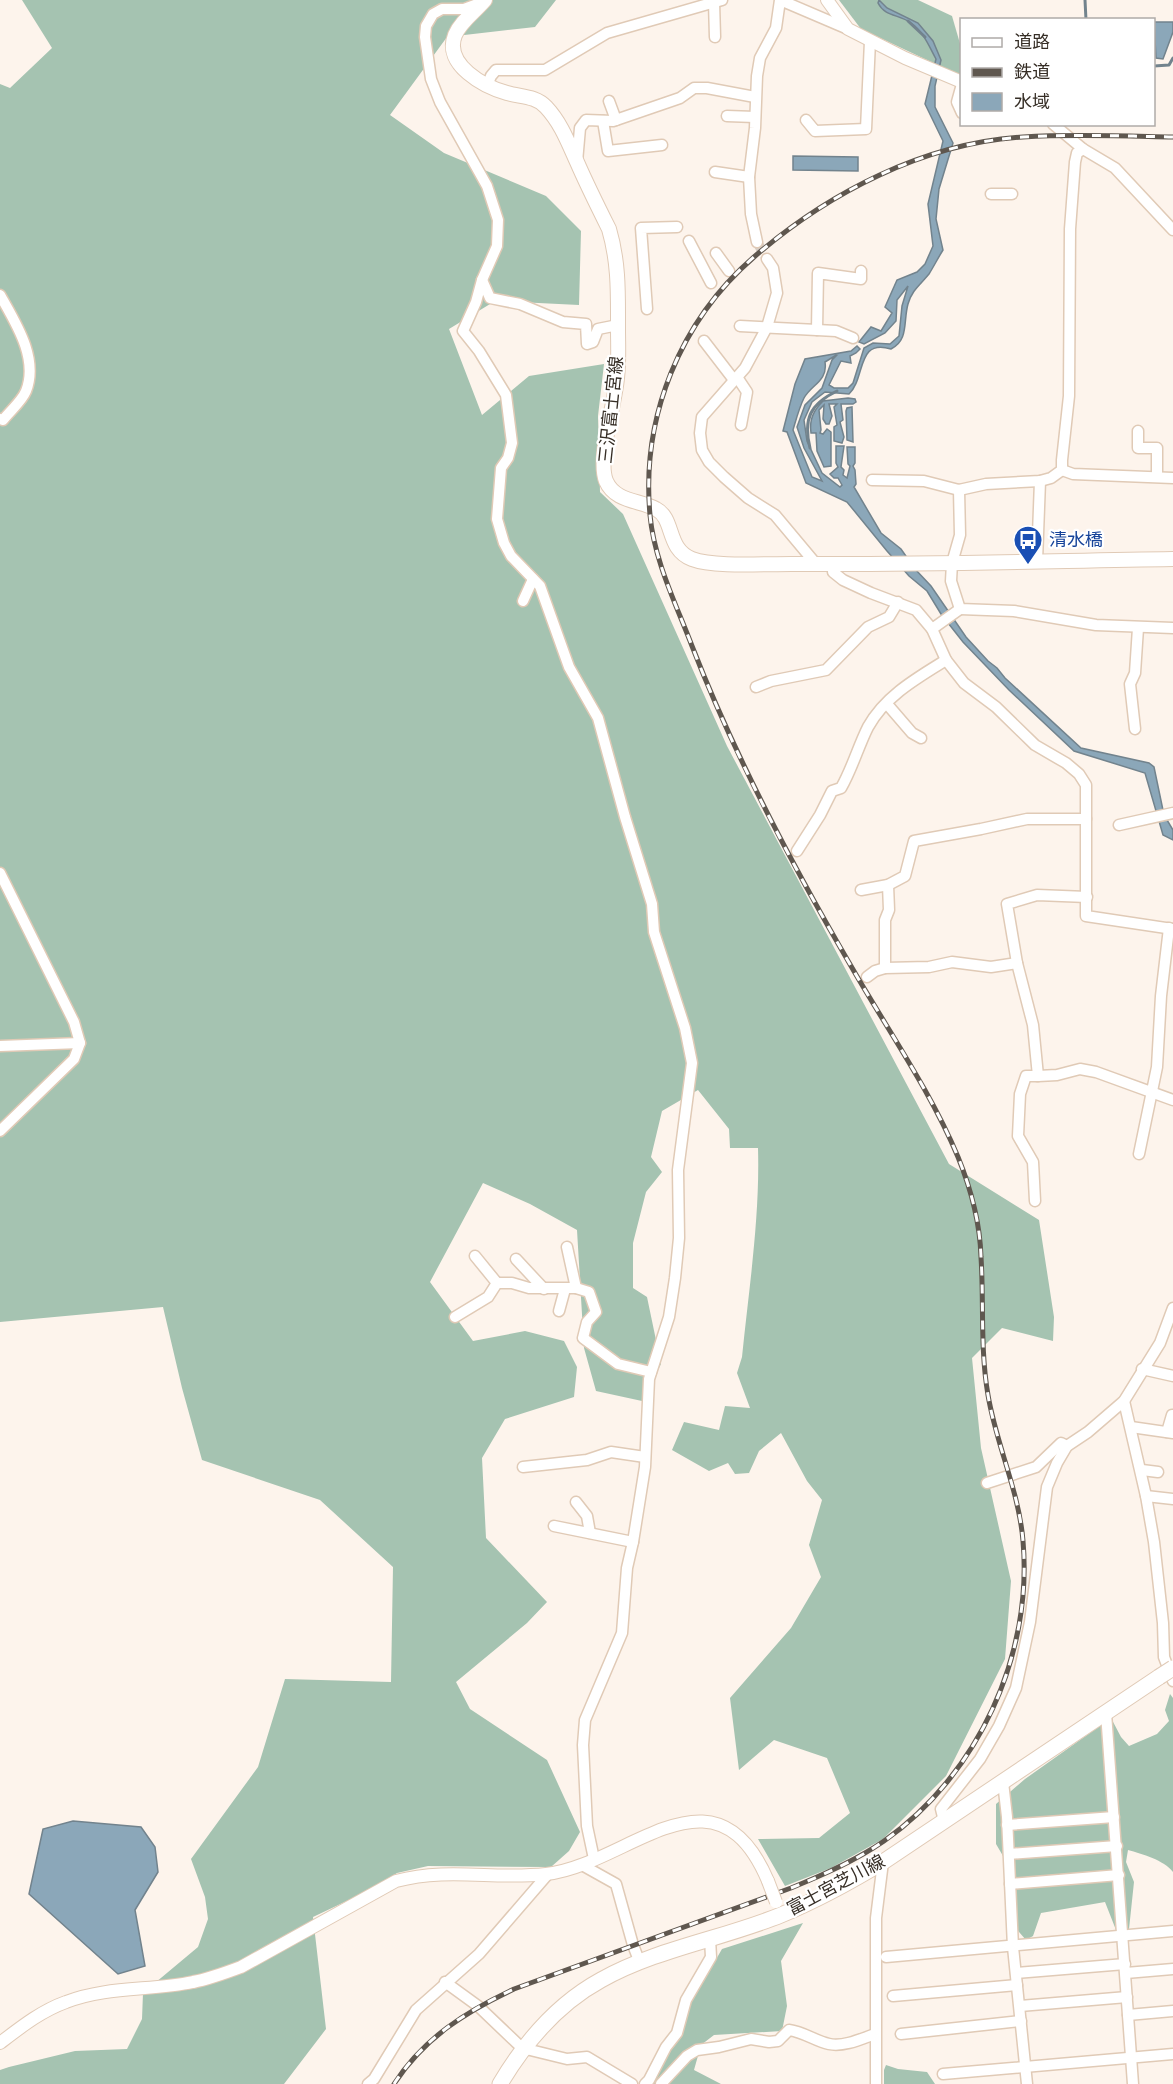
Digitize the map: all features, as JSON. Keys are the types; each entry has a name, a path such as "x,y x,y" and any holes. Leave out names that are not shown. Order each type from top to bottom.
{"main road":[{"name":"三沢富士宮線","path":"484,1 461,24 454,37 453,49 458,60 471,77 487,86 541,102 561,124 609,229 614,246 619,285 617,377 604,464 606,481 614,493 659,510 664,515 674,544 683,555 711,563 894,565 1173,559"},
{"name":"富士宮芝川線","path":"500,2084 522,2048 559,2010 602,1979 640,1963 710,1939 778,1909 839,1888 883,1862 1106,1713 1166,1679 1173,1668"}],"street":[{"path":"757,242 751,214 749,177 755,97 760,58 776,28 780,0 848,29 960,82"},
{"path":"827,0 848,29"},
{"path":"484,1 464,9 442,9 433,14 426,26 425,37 431,79 440,102 487,186 498,220 497,246 463,331 479,351 506,395 512,443 508,458 501,468 497,519 504,543 512,556 540,586 568,667 598,718 652,904 654,932 685,1028 691,1056 678,1170 679,1238 675,1278 669,1317 649,1379 645,1457 627,1569 622,1633 585,1720 583,1746 587,1826 594,1859"},
{"path":"487,86 496,70 545,70 607,33 718,1 715,37"},
{"path":"806,120 815,131 866,129 870,41"},
{"path":"577,162 580,128 585,120 616,120 680,98 694,88 707,88 755,97"},
{"path":"960,91 957,102 960,109"},
{"path":"609,101 616,120"},
{"path":"728,116 755,117"},
{"path":"603,121 608,151 662,145"},
{"path":"1055,126 1083,149 1115,168 1173,230"},
{"path":"1062,470 1069,396 1070,229 1077,153 1083,149"},
{"path":"714,172 749,177"},
{"path":"991,194 1012,194"},
{"path":"647,309 641,228 677,227"},
{"path":"689,241 711,284"},
{"path":"717,253 729,271"},
{"path":"768,259 773,268 777,293 767,327 745,368 702,417 700,433 702,450 724,477 748,498 775,515 816,564"},
{"path":"817,330 818,273 861,279 861,271"},
{"path":"482,280 490,298 520,304 563,322 585,324 587,344 593,342 598,329 618,325"},
{"path":"0,295 27,345 29,377 26,392 3,420 0,419"},
{"path":"740,326 836,331 853,338"},
{"path":"704,341 747,393 741,425"},
{"path":"1138,431 1138,448 1157,448 1157,476"},
{"path":"1062,470 1073,474 1173,478"},
{"path":"872,480 924,481 959,490 986,484 1040,481 1051,478 1062,470"},
{"path":"1037,561 1040,481"},
{"path":"956,611 951,581 952,563 960,535 959,490"},
{"path":"834,564 833,572 843,580 916,610 937,625 946,660 964,683 996,707 1035,745 1066,763 1079,774 1086,785 1086,916 1171,928 1161,996 1157,1067 1139,1154"},
{"path":"523,601 533,579"},
{"path":"756,687 771,681 826,670 868,627 889,617 898,602"},
{"path":"937,625 956,611 1014,611 1096,626 1173,628"},
{"path":"1135,729 1130,684 1135,673 1138,628"},
{"path":"797,851 832,791 841,788 870,724 907,685 946,660"},
{"path":"887,704 912,733 921,738"},
{"path":"1119,825 1171,814"},
{"path":"861,890 888,885 905,876 914,841 1027,819 1086,819"},
{"path":"0,873 74,1022 80,1042 74,1059 0,1131"},
{"path":"885,968 885,920 889,910 888,885"},
{"path":"1038,1076 1033,1025 1017,963 1007,904 1036,895 1087,897"},
{"path":"867,977 874,971 885,968 929,967 952,962 992,967 1017,963"},
{"path":"0,1046 80,1042"},
{"path":"1035,1201 1033,1162 1018,1136 1020,1094 1026,1077 1057,1075 1080,1069 1096,1072 1173,1100"},
{"path":"559,1311 571,1289 567,1247"},
{"path":"475,1256 497,1283"},
{"path":"516,1259 544,1289"},
{"path":"497,1283 512,1283 529,1288 589,1292 597,1312 587,1322 583,1338 618,1364 651,1371"},
{"path":"455,1317 488,1297 497,1283"},
{"path":"944,1821 941,1809 981,1759 1016,1688 1030,1622 1047,1487 1057,1463 1067,1446 1088,1432 1124,1401 1160,1342 1173,1308"},
{"path":"1142,1369 1173,1376"},
{"path":"1124,1401 1142,1470 1154,1542 1163,1623 1166,1679"},
{"path":"1131,1427 1170,1432 1172,1415"},
{"path":"987,1483 1036,1467 1061,1443 1067,1446"},
{"path":"523,1467 587,1460 611,1452 645,1457"},
{"path":"1142,1470 1158,1472"},
{"path":"1146,1496 1173,1499"},
{"path":"576,1502 587,1516 590,1533"},
{"path":"554,1526 633,1542"},
{"path":"1106,1713 1133,2084"},
{"path":"1003,1782 1008,1825 1013,1947 1027,2084"},
{"path":"1008,1825 1114,1817"},
{"path":"0,2043 35,2016 65,2002 90,1994 192,1982 241,1967 396,1881 419,1875 444,1873 548,1874 582,1865 660,1829 689,1821 718,1825 744,1840 762,1866 778,1909"},
{"path":"1009,1854 1116,1846"},
{"path":"876,2084 876,1918 883,1862"},
{"path":"582,1865 616,1884 640,1963"},
{"path":"368,2084 374,2079 416,2010 479,1954 548,1874"},
{"path":"1010,1884 1119,1875"},
{"path":"886,1957 1173,1931"},
{"path":"645,2084 666,2046 677,2033 686,2000 711,1957 710,1939"},
{"path":"1016,1973 1173,1969"},
{"path":"445,1982 478,2006 522,2048 567,2059 586,2057 632,2084"},
{"path":"893,1996 1017,1985"},
{"path":"1020,2006 1127,1997"},
{"path":"1128,2015 1173,2011"},
{"path":"901,2034 1021,2020"},
{"path":"661,2084 687,2056 697,2050 751,2039 770,2042 778,2040 789,2030 799,2031 829,2044 846,2044 875,2034"},
{"path":"943,2074 1173,2054"}],"green space":[{"path":"22,0 556,0 535,27 447,37 390,115 444,153 546,196 581,231 579,305 495,301 449,329 482,415 529,376 604,364 598,416 600,492 623,514 727,746 949,1164 1039,1220 1054,1317 1053,1341 1002,1328 972,1358 981,1448 1011,1581 1005,1659 946,1776 883,1839 831,1868 785,1886 758,1839 819,1838 850,1813 827,1758 774,1740 739,1770 730,1698 791,1628 821,1577 809,1545 822,1500 807,1481 781,1433 759,1451 749,1473 735,1474 728,1463 709,1471 672,1450 684,1422 719,1430 725,1406 750,1408 737,1373 742,1357 753,1253 758,1148 730,1148 729,1129 698,1090 662,1111 651,1157 662,1172 646,1192 633,1243 633,1288 647,1297 661,1364 642,1401 596,1391 584,1348 577,1230 530,1204 483,1183 430,1282 473,1341 525,1331 564,1341 577,1367 574,1397 505,1419 482,1458 486,1538 547,1602 527,1623 456,1682 470,1709 547,1760 580,1832 569,1851 551,1867 428,1866 397,1873 374,1888 313,1917 326,2029 284,2084 0,2084 0,2070 9,2067 75,2051 127,2049 142,2019 143,1993 198,1947 208,1919 205,1897 191,1859 258,1767 285,1679 391,1682 393,1567 320,1500 202,1460 163,1307 0,1322 0,84 10,88 52,48"},
{"path":"839,0 918,0 952,16 960,44 960,76 861,29"},
{"path":"1170,1694 1173,1698 1173,1872 1158,1861 1128,1850 1126,1862 1134,1882 1129,1929 1116,1930 1105,1902 1041,1913 1033,1936 1026,1940 1012,1924 1013,1873 996,1844 996,1804 1025,1779 1111,1718 1121,1737 1129,1746 1157,1734 1169,1721 1165,1710"},
{"path":"803,1923 781,1961 787,2006 782,2031 714,2035 701,2045 694,2070 721,2084 644,2084 722,1949"},
{"path":"886,2065 898,2069 927,2072 935,2084 884,2084"}],"water":[{"path":"879,0 887,8 918,23 933,41 941,60 935,86 935,107 953,143 939,189 936,219 943,250 929,274 912,295 901,341 891,349 880,347 872,349 867,354 858,379 849,394 825,392 812,402 804,420 807,441 822,473 840,487 842,485 838,478 830,474 838,467 836,446 844,446 841,467 844,470 843,475 847,478 850,466 847,447 855,447 853,466 856,484 854,487 881,533 901,549 931,586 966,637 1005,678 1081,748 1149,763 1154,767 1164,815 1173,830 1173,840 1163,835 1145,773 1074,751 1009,690 963,642 941,614 927,591 909,576 847,502 806,483 787,432 783,431 795,384 805,359 851,351 857,346 860,349 850,356 851,363 841,361 829,385 834,388 848,388 853,383 864,348 873,343 890,344 899,336 902,306 908,286 897,300 896,321 885,333 864,344 859,342 871,327 881,331 892,313 885,307 897,280 917,272 925,264 933,246 928,204 943,141 925,104 936,59 915,26 884,11 878,3","holes":["838,354 832,360 822,388 805,405 797,427 804,448 822,481 812,477 793,430 804,398 824,374 825,362"]},
{"path":"1155,22 1173,22 1173,32 1163,59 1156,58"},
{"path":"793,156 858,157 858,171 793,170"},
{"path":"855,399 856,402 841,404 843,420 840,422 844,437 842,443 834,441 834,427 837,425 834,407 837,404 829,404 832,416 829,424 826,424 823,419 824,405 819,410 820,433 823,434 827,429 831,432 831,466 824,467 817,451 816,433 811,433 813,415 823,401"},
{"path":"852,407 853,442 847,440 846,411 847,408"},
{"path":"73,1821 141,1827 155,1847 158,1872 135,1910 145,1966 118,1974 29,1894 43,1829"}],"waterway":[{"path":"1085,0 1086,18"},
{"path":"908,21 925,37"},
{"path":"1155,66 1169,65 1173,58"},
{"path":"810,448 807,429 811,414 820,401 837,391"}],"tunnel":[{"path":"757,242 767,259"}],"railway":[{"path":"394,2084 419,2053 447,2028 479,2007 514,1989 791,1888 862,1855 884,1841 917,1814 947,1782 972,1747 993,1709 1008,1669 1019,1627 1024,1584 1023,1541 1017,1504 988,1395 983,1343 980,1244 971,1194 958,1157 935,1108 865,990 786,849 745,769 709,687 666,582 652,532 649,478 652,442 659,407 671,373 686,341 705,311 728,282 754,257 813,212 846,192 914,161 950,149 986,141 1060,136 1173,137"}],"place":[{"name":"清水橋","path":"1028,566"}]}
